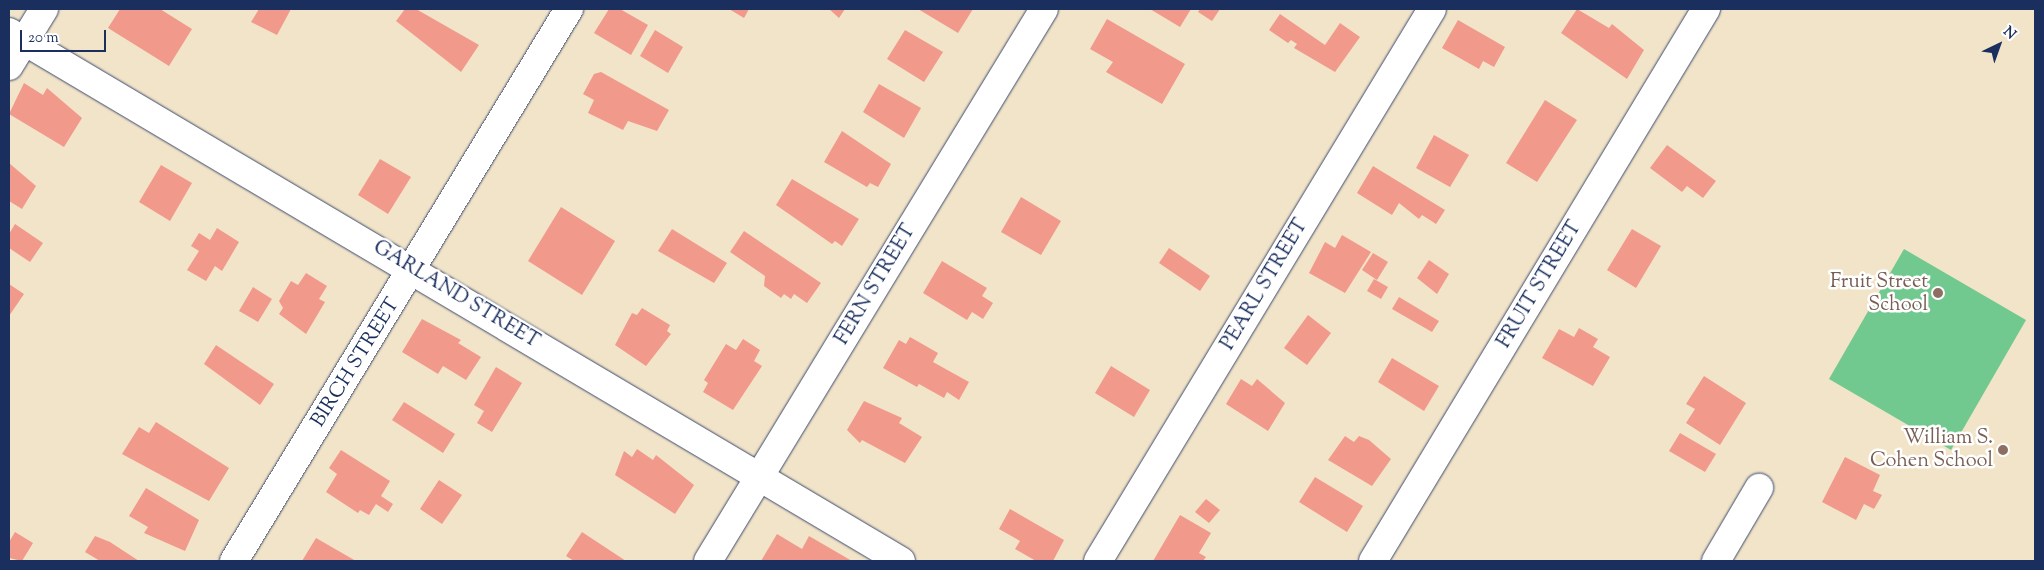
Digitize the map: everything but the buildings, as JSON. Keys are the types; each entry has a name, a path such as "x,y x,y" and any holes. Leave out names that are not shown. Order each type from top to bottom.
{"street":[{"path":"9,66 17,37 44,9"},
{"name":"BIRCH STREET","path":"234,561 414,270 569,9"},
{"name":"FERN STREET","path":"708,561 1044,9"},
{"name":"PEARL STREET","path":"1098,561 1432,9"},
{"name":"FRUIT STREET","path":"1374,561 1706,9"},
{"name":"GARLAND STREET","path":"17,37 761,475 901,561"},
{"path":"1716,561 1759,488"}],"green space":[{"path":"1904,249 2026,320 1951,450 1829,379"}],"place":[{"name":"Fruit Street School","path":"1938,293"},
{"name":"William S. Cohen School","path":"2003,450"}]}
